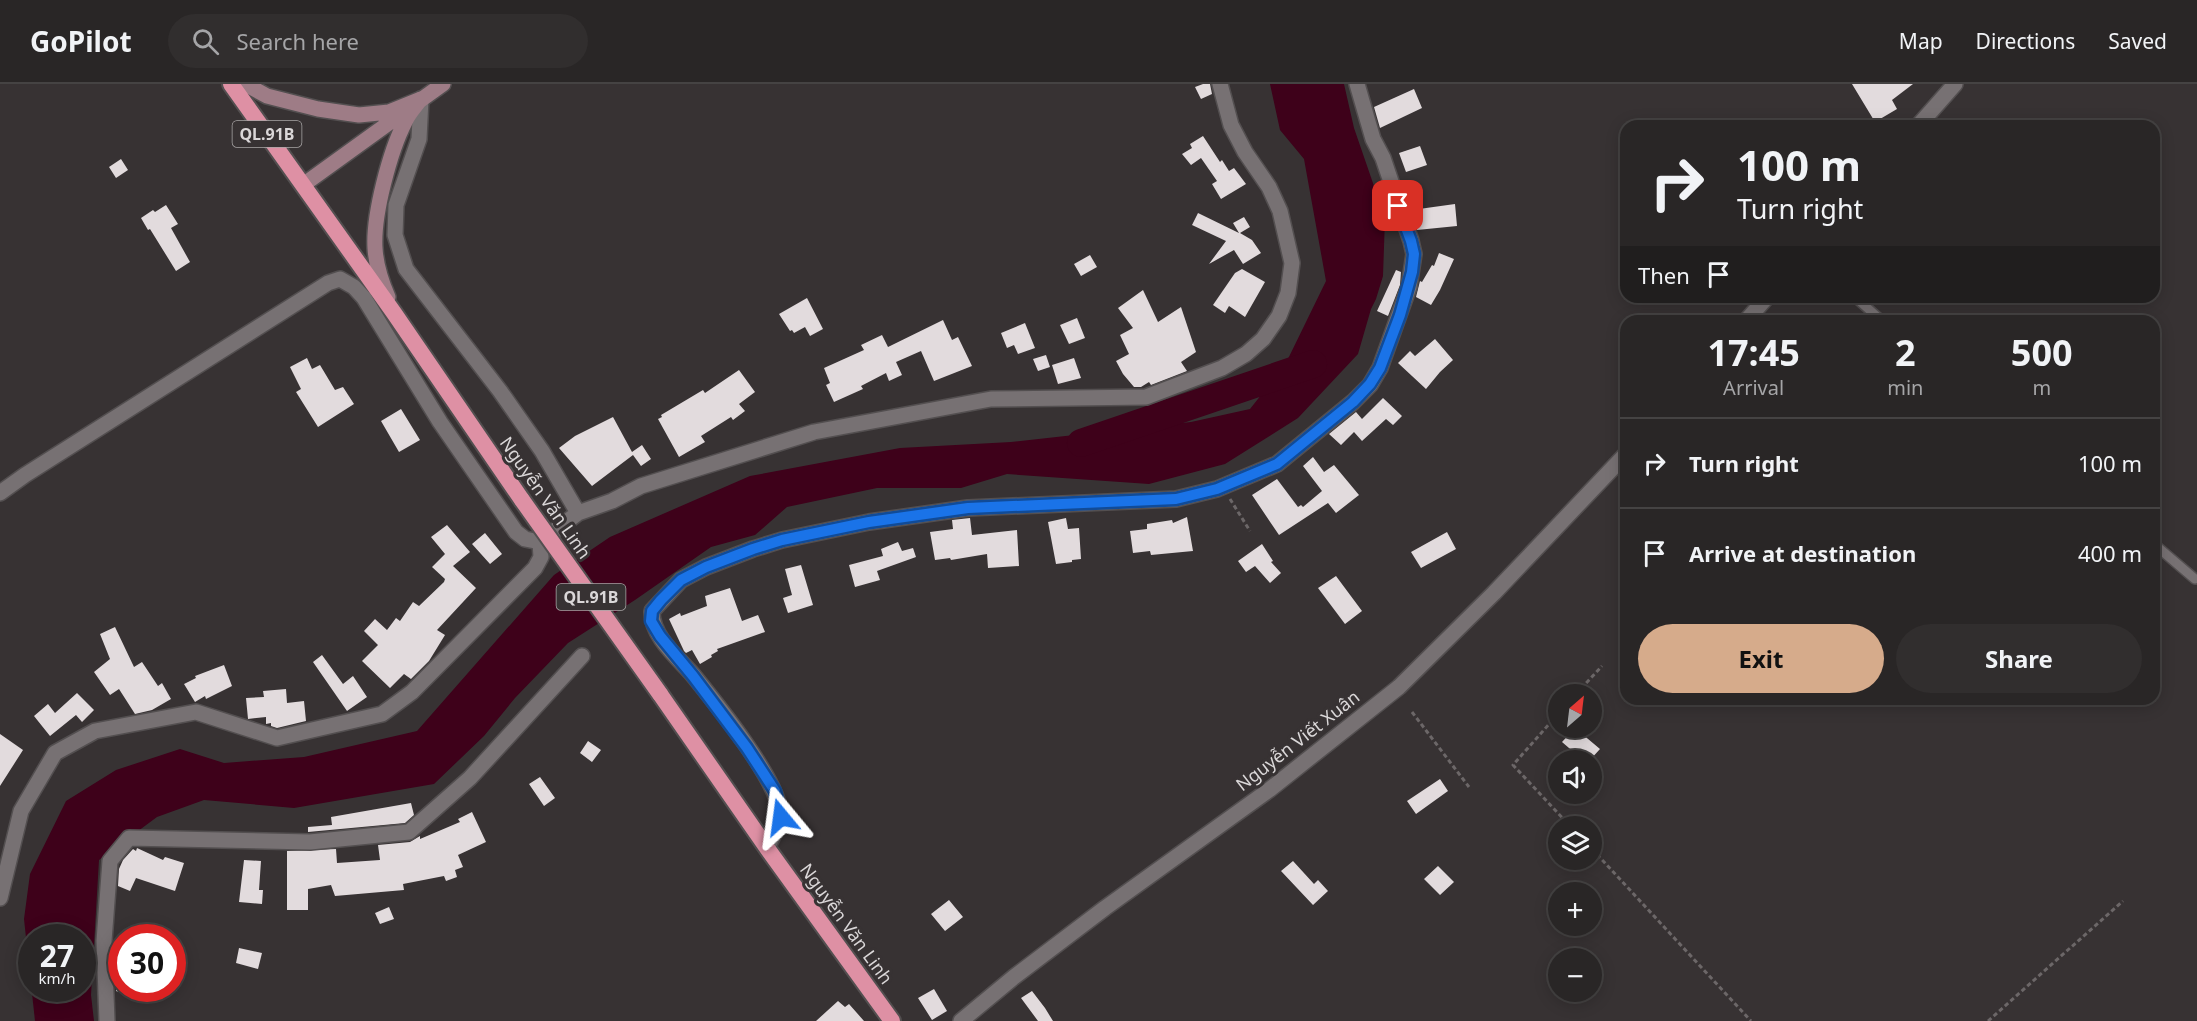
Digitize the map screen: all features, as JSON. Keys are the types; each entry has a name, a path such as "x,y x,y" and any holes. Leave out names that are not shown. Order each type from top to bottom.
{"highway":[{"name":"Nguyễn Văn Linh","path":"231,84 394,313 767,849 892,1021"}],"main road":[{"path":"245,84 267,96 318,109 359,114 389,112 421,99"},
{"path":"303,185 443,84"},
{"path":"394,313 379,277 375,247 377,221 392,156 405,120 421,99"}],"street":[{"path":"0,493 328,283 340,279 354,286 364,298 440,422 516,532 525,539 540,542 578,513 612,501 641,486 814,432 991,399 1146,397 1222,368 1246,354 1263,339 1280,316 1288,293 1292,263 1280,211 1269,187 1245,152 1231,125 1220,84"},
{"path":"767,849 781,817 775,791 747,748 660,636 651,621 652,611 681,580 706,567 782,540 869,522 968,508 1176,499 1217,489 1277,464 1353,402 1370,384 1380,368 1400,315 1412,272 1414,254 1411,241 1383,158 1373,139 1358,84"},
{"path":"1923,120 1955,84"},
{"path":"421,99 419,139 396,206 395,235 406,268 500,391 542,451 578,513"},
{"path":"1751,315 1762,303"},
{"path":"389,339 405,329"},
{"name":"Nguyễn Viết Xuân","path":"961,1021 1014,977 1105,908 1269,790 1399,687 1494,593 1620,460"},
{"path":"0,898 21,811 55,753 95,730 196,712 277,738 382,714 412,692 535,568 541,556 540,542"},
{"path":"106,1021 104,941 110,861 129,838 310,842 409,832 470,778 582,656"}],"lane":[{"path":"1862,303 1875,315"},
{"path":"2160,549 2195,579"}],"path":[{"path":"1217,489 1226,494 1250,531"},
{"path":"1585,684 1602,666"},
{"path":"1412,712 1469,788"},
{"path":"1548,725 1513,765 1561,816"},
{"path":"1602,860 1751,1021"},
{"path":"1988,1021 2123,901"}],"shaded area":[{"path":"1270,84 1344,84 1354,128 1385,218 1383,276 1358,354 1298,418 1225,464 1149,484 1007,474 961,488 877,488 787,507 755,535 711,547 568,643 515,698 484,736 434,784 294,808 204,800 157,817 99,860 95,924 25,924 30,874 66,801 116,770 180,749 224,763 304,757 417,731 554,575 610,537 750,476 900,448 1011,442 1191,422 1250,409 1285,365 1326,281 1304,159 1280,130"},
{"path":"33,1002 92,1002 94,1021 35,1021"}],"building":[{"path":"1210,84 1212,94 1201,99 1195,87"},
{"path":"1852,84 1913,84 1892,100 1897,109 1878,120 1874,120"},
{"path":"1414,89 1422,108 1380,128 1374,107"},
{"path":"1203,136 1220,162 1222,160 1229,171 1234,168 1246,184 1221,199 1212,184 1217,181 1201,158 1191,165 1182,154 1192,148 1190,144"},
{"path":"1420,146 1427,165 1406,172 1399,153"},
{"path":"121,159 128,170 116,178 109,167"},
{"path":"1418,204 1419,209 1455,204 1457,226 1417,230 1409,205"},
{"path":"166,205 178,224 171,228 190,262 176,271 141,218"},
{"path":"1198,213 1239,233 1233,223 1244,217 1250,227 1240,233 1252,240 1261,253 1243,264 1234,250 1209,264 1226,241 1192,225"},
{"path":"1439,253 1454,259 1431,305 1416,297 1420,281 1422,282 1432,265 1434,266"},
{"path":"1090,255 1097,267 1081,276 1074,264"},
{"path":"1242,269 1265,282 1245,317 1229,306 1225,313 1213,305 1235,273"},
{"path":"1396,270 1401,272 1400,285 1388,316 1377,311"},
{"path":"1143,290 1158,322 1181,307 1196,352 1181,362 1187,371 1151,385 1149,382 1141,387 1134,387 1116,361 1129,354 1120,335 1133,328 1118,308"},
{"path":"807,298 823,329 810,336 805,327 794,333 790,331 779,314"},
{"path":"1077,318 1085,338 1069,344 1060,325"},
{"path":"943,320 952,340 958,337 972,366 934,381 921,351 896,362 902,375 889,381 886,373 861,386 863,389 834,402 826,385 830,383 824,368 864,350 861,345 882,335 888,347"},
{"path":"1025,323 1035,348 1018,354 1014,345 1007,348 1001,333"},
{"path":"1435,339 1453,360 1426,389 1398,363 1410,351 1415,356"},
{"path":"1046,355 1050,367 1038,371 1033,359"},
{"path":"307,358 312,369 320,365 335,390 343,387 354,404 318,427 296,392 301,389 290,367"},
{"path":"1074,358 1081,378 1058,384 1052,365"},
{"path":"739,370 755,392 739,404 745,411 733,420 731,417 701,436 705,442 679,457 658,419 703,390 705,393"},
{"path":"1383,398 1402,416 1393,425 1386,419 1362,441 1354,432 1341,445 1329,434 1356,412 1362,419"},
{"path":"401,409 420,440 399,452 381,421"},
{"path":"613,417 632,452 642,445 651,459 641,466 633,455 592,486 559,448 575,436"},
{"path":"1313,457 1324,472 1334,465 1359,495 1336,513 1328,503 1279,535 1252,495 1277,479 1298,507 1301,505 1303,507 1322,491 1303,466"},
{"path":"1187,517 1193,551 1151,555 1150,551 1133,553 1130,531 1147,529 1147,524 1172,520 1173,523"},
{"path":"970,518 972,535 1017,530 1019,566 988,568 987,554 951,560 950,558 935,560 930,532 953,529 952,520"},
{"path":"1066,518 1068,529 1079,528 1081,559 1056,564 1048,522"},
{"path":"447,525 470,552 453,566 476,588 437,630 445,635 429,661 411,679 404,674 390,688 362,661 378,645 364,631 375,619 387,630 396,618 400,621 413,602 419,606 444,582 445,579 432,567 445,554 431,537"},
{"path":"1447,532 1456,549 1421,568 1411,552"},
{"path":"485,533 502,554 490,564 472,544"},
{"path":"898,542 902,551 913,548 916,557 877,571 880,580 855,587 849,565 883,556 881,549"},
{"path":"1262,544 1273,561 1271,562 1281,573 1270,583 1255,566 1246,572 1238,561"},
{"path":"801,565 813,605 788,613 783,598 792,595 785,569"},
{"path":"1336,576 1362,611 1345,624 1318,588"},
{"path":"730,588 742,621 758,615 765,632 717,649 718,651 711,655 712,657 700,664 692,650 686,653 684,651 669,619 680,613 681,616 707,606 705,596"},
{"path":"115,627 134,667 142,662 158,686 162,683 171,699 152,710 135,714 119,689 110,695 94,672 110,659 100,634"},
{"path":"322,655 343,684 353,676 367,697 347,711 313,662"},
{"path":"224,665 232,686 195,702 184,684 196,678 195,676"},
{"path":"286,689 287,703 304,701 306,721 277,728 271,726 271,723 266,724 266,717 248,719 246,698 264,697 263,691"},
{"path":"77,693 94,710 82,722 76,715 50,736 34,716 48,704 55,713"},
{"path":"0,734 23,750 0,786"},
{"path":"1566,738 1587,738 1600,749 1571,750 1562,742"},
{"path":"588,741 601,750 592,762 580,753"},
{"path":"540,777 555,798 544,806 529,784"},
{"path":"1440,779 1448,791 1416,814 1407,801"},
{"path":"411,803 414,815 405,823 308,832 308,827 332,825 331,817"},
{"path":"472,812 486,842 458,855 463,867 455,870 457,877 446,881 444,876 403,884 404,890 335,896 331,885 308,889 308,910 287,910 287,851 336,849 337,863 380,860 378,845 410,842 420,836 420,839 460,822 458,819"},
{"path":"137,848 163,860 165,857 184,863 175,891 136,878 130,891 118,886 119,869 123,860 133,849 136,851"},
{"path":"244,860 261,861 259,890 263,890 262,904 239,902"},
{"path":"1293,861 1314,884 1318,880 1328,891 1313,905 1281,871"},
{"path":"1438,866 1454,882 1440,895 1424,879"},
{"path":"949,900 963,917 945,931 931,914"},
{"path":"389,907 394,919 380,924 375,913"},
{"path":"239,948 262,953 258,969 236,963"},
{"path":"934,989 947,1011 932,1020 918,998"},
{"path":"1032,991 1053,1021 1038,1021 1021,998"},
{"path":"838,1001 845,1007 849,1004 864,1021 816,1021"}],"waterway":[{"path":"1081,443 1313,364"}],"route":[{"path":"781,817 775,791 747,748 660,636 651,621 652,611 681,580 706,567 782,540 869,522 968,508 1176,499 1217,489 1277,464 1353,402 1370,384 1380,368 1400,315 1412,272 1414,254 1398,206"}]}
